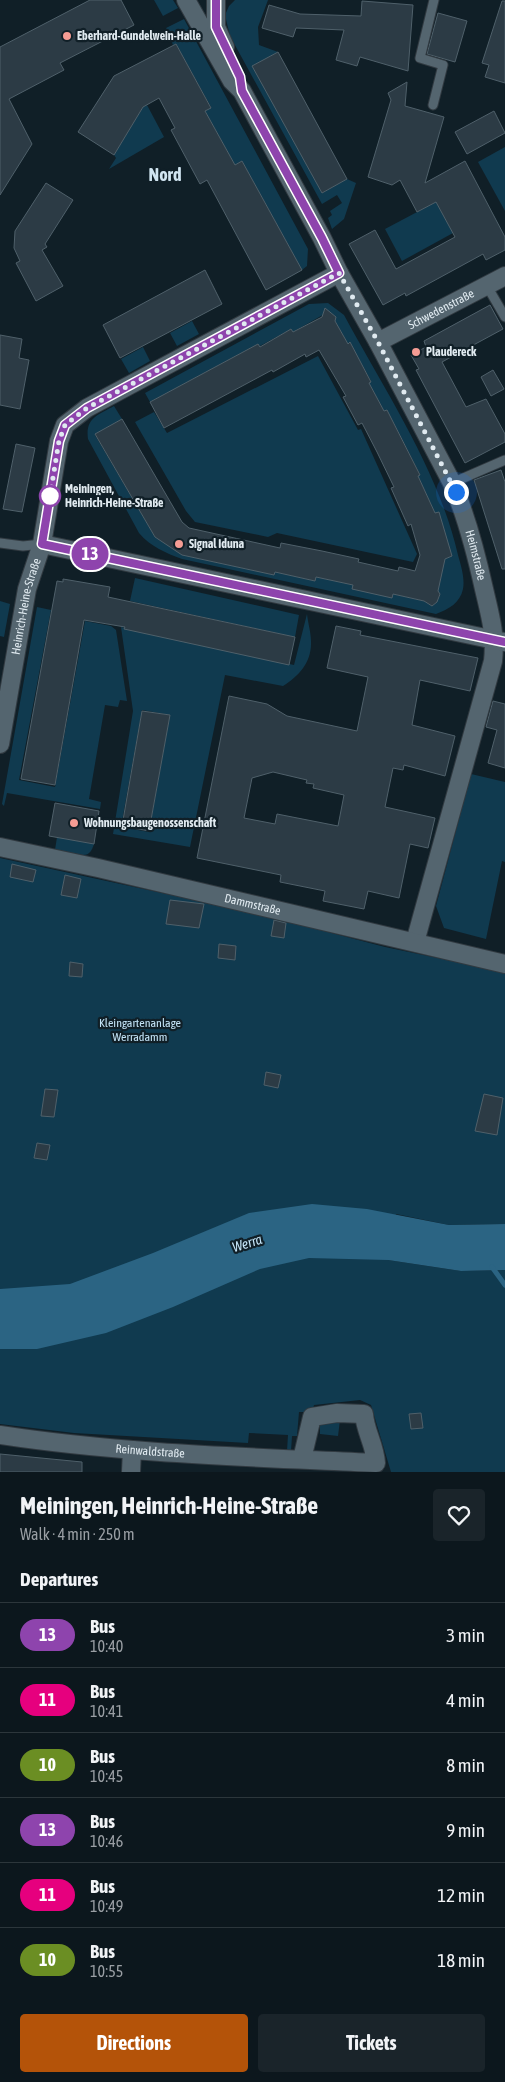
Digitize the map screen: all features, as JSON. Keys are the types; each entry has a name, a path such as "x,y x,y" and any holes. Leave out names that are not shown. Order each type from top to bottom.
{"street":[{"name":"Heimstraße","path":"186,0 232,81 242,91 452,483 475,549 500,641 415,942"},
{"name":"Heimstraße","path":"216,0 216,27 240,77 242,91"},
{"name":"Heinrich-Heine-Straße","path":"0,744 27,589 42,544 59,441 65,425 87,408 339,273"},
{"name":"Schwedenstraße","path":"378,342 505,276"},
{"path":"42,544 500,641"},
{"name":"Dammstraße","path":"0,848 98,868 505,964"},
{"name":"Reinwaldstraße","path":"0,1435 46,1442 132,1450 376,1463 376,1452 365,1426 364,1414 336,1413 312,1418 302,1459"},
{"path":"131,1472 132,1450"}],"lane":[{"path":"433,105 443,65 420,58 434,0"},
{"path":"488,286 505,318"},
{"path":"452,483 505,460"},
{"path":"0,543 23,546 42,544"}],"green space":[{"path":"154,0 173,0 178,8 163,16"},
{"path":"235,0 268,0 258,27 259,45 278,52 253,66 322,193 347,179 356,183 344,219 332,229 328,218 332,215 330,211 342,203 337,195 322,204 230,36 225,15 229,6"},
{"path":"184,19 308,249 307,266 302,270 242,161 235,165 205,111 211,107 176,44 173,45 166,28"},
{"path":"147,105 164,137 109,169 116,158 114,155 143,107"},
{"path":"505,147 505,211 478,162"},
{"path":"436,202 453,233 402,261 385,229"},
{"path":"328,303 344,315 393,402 424,462 449,524 462,572 463,589 462,594 453,605 436,614 182,559 165,552 154,546 139,533 88,439 89,426 94,418 114,406 122,419 95,435 155,537 183,555 274,575 275,572 315,581 316,577 353,585 392,598 393,594 424,601 432,606 437,602 440,595 438,591 435,513 418,476 420,474 387,410 384,411 369,383 371,381 350,343 348,344 335,321 335,316 328,312 293,332 291,329 260,346 258,344 150,402 145,393 309,304"},
{"path":"192,321 199,334 177,346 170,333"},
{"path":"143,347 150,361 129,373 121,359"},
{"path":"318,356 358,430 361,429 417,554 413,562 277,533 268,537 195,522 186,511 135,422 154,412 167,433"},
{"path":"135,578 299,615 295,637 130,601"},
{"path":"0,601 10,604 4,637 0,636"},
{"path":"37,607 51,610 19,780 55,787 85,621 111,626 116,630 127,701 120,700 118,707 105,705 89,799 101,802 100,809 7,793 4,806 2,804"},
{"path":"307,614 311,649 303,668 289,682 283,686 225,675 190,847 113,834 133,711 121,627 294,665","holes":["142,710 170,715 149,832 121,827"]},
{"path":"471,774 505,782 505,862 502,861 486,939 444,928 436,906"},
{"path":"57,837 94,844 90,852 85,855 55,850"},
{"name":"Kleingartenanlage Werradamm","path":"0,858 259,914 385,947 505,972 505,1224 449,1225 396,1214 388,1260 461,1271 505,1270 505,1472 391,1472 371,1405 360,1400 314,1405 312,1412 299,1412 297,1436 292,1436 291,1451 287,1451 288,1435 249,1433 248,1443 74,1433 0,1424"},
{"path":"320,1420 340,1420 338,1436 320,1434"}],"water":[{"name":"Werra","path":"312,1204 367,1209 449,1225 505,1224 505,1270 461,1271 388,1260 309,1258 260,1269 173,1307 106,1333 37,1349 0,1349 0,1289 70,1284 153,1253 249,1213"}],"building":[{"name":"Eberhard-Gundelwein-Halle","path":"90,0 121,0 134,25 60,63 64,70 9,99 32,144 0,195 0,47"},
{"path":"362,1 413,5 408,71 360,57 357,66 336,60 344,30 296,28 293,37 262,28 269,5 300,14 361,16"},
{"path":"502,1 505,1 505,83 485,77 489,65 482,63"},
{"path":"438,13 467,21 455,62 427,54"},
{"path":"176,44 211,108 205,111 235,165 242,161 302,270 266,290 207,180 200,184 171,130 175,128 159,98 143,107 114,155 78,132 114,76"},
{"path":"278,52 347,179 322,193 252,66"},
{"path":"407,82 405,106 444,117 425,183 465,161 505,237 505,250 486,260 483,254 406,296 405,293 383,305 349,244 375,230 396,269 455,237 436,202 417,212 400,180 392,185 368,177 391,100 388,93"},
{"path":"494,111 505,133 467,154 455,132"},
{"path":"46,183 73,200 45,244 47,247 42,250 63,286 36,301 16,263 20,261 14,248 15,231"},
{"path":"205,270 222,304 120,358 103,325"},
{"path":"490,305 503,329 442,362 466,407 486,399 505,434 505,442 465,463 416,370 419,369 411,355 426,347 424,341"},
{"path":"325,308 336,317 335,321 348,344 350,342 371,382 369,383 384,411 387,410 420,475 418,476 435,513 439,512 452,556 445,559 438,591 440,594 437,602 432,606 424,601 393,594 392,598 352,589 353,585 316,577 315,581 275,572 274,575 182,555 155,537 95,434 122,419 182,522 189,528 280,548 281,543 322,551 359,559 358,562 398,571 399,567 415,571 420,555 411,524 408,526 391,488 394,487 362,423 358,425 343,397 346,396 319,350 306,357 305,354 273,372 272,370 164,428 150,402 258,344 260,347 291,329 293,332 322,317"},
{"path":"0,335 22,339 19,358 29,360 20,409 0,405"},
{"path":"493,370 504,389 491,396 481,377"},
{"path":"16,444 35,448 22,512 3,509"},
{"path":"501,470 505,482 505,569 502,569 474,480"},
{"path":"63,579 110,587 108,597 295,637 289,665 124,629 125,627 84,620 55,785 21,779 57,581 63,582"},
{"path":"336,626 361,631 360,635 478,658 470,691 420,680 412,725 455,736 445,776 404,765 403,770 393,768 385,807 435,818 428,848 410,844 399,898 368,891 364,909 323,901 325,891 280,882 281,875 197,858 229,696 267,704 287,716 357,731 368,677 327,668","holes":["273,772 307,780 306,783 314,784 313,788 344,795 338,826 277,814 275,824 244,818 252,778"]},
{"path":"493,701 505,704 505,768 488,763 497,730 486,727"},
{"path":"142,711 170,715 149,831 122,826"},
{"name":"Wohnungsbaugenossenschaft","path":"55,803 99,811 94,844 49,836"},
{"path":"12,864 36,870 33,882 10,877"},
{"path":"65,875 81,879 77,898 61,895"},
{"path":"170,900 204,904 199,928 166,924"},
{"path":"274,920 286,923 284,938 271,936"},
{"path":"219,944 236,946 235,960 218,958"},
{"path":"70,962 83,964 82,977 69,976"},
{"path":"266,1072 281,1075 278,1088 264,1085"},
{"path":"45,1089 58,1090 54,1117 41,1116"},
{"path":"484,1094 503,1098 497,1135 475,1131"},
{"path":"37,1143 50,1145 47,1160 34,1158"},
{"path":"421,1413 423,1428 411,1429 409,1414"},
{"path":"0,1454 82,1462 82,1472 0,1472"}],"waterway":[{"path":"492,1267 505,1285"}],"bus line":[{"name":"13","path":"216,0 216,27 240,77 242,91 339,273 87,408 65,425 59,441 42,544 505,642"}],"place":[{"name":"Eberhard-Gundelwein-Halle","path":"67,36"},
{"name":"Plaudereck","path":"416,352"},
{"name":"Meiningen, Heinrich-Heine-Straße","path":"50,496"},
{"name":"Signal Iduna","path":"179,544"},
{"name":"Wohnungsbaugenossenschaft","path":"74,823"}],"district":[{"name":"Nord","path":"165,175"}],"route":[{"path":"50,496 59,441 65,425 87,408 339,273 378,342 456,492"}]}
